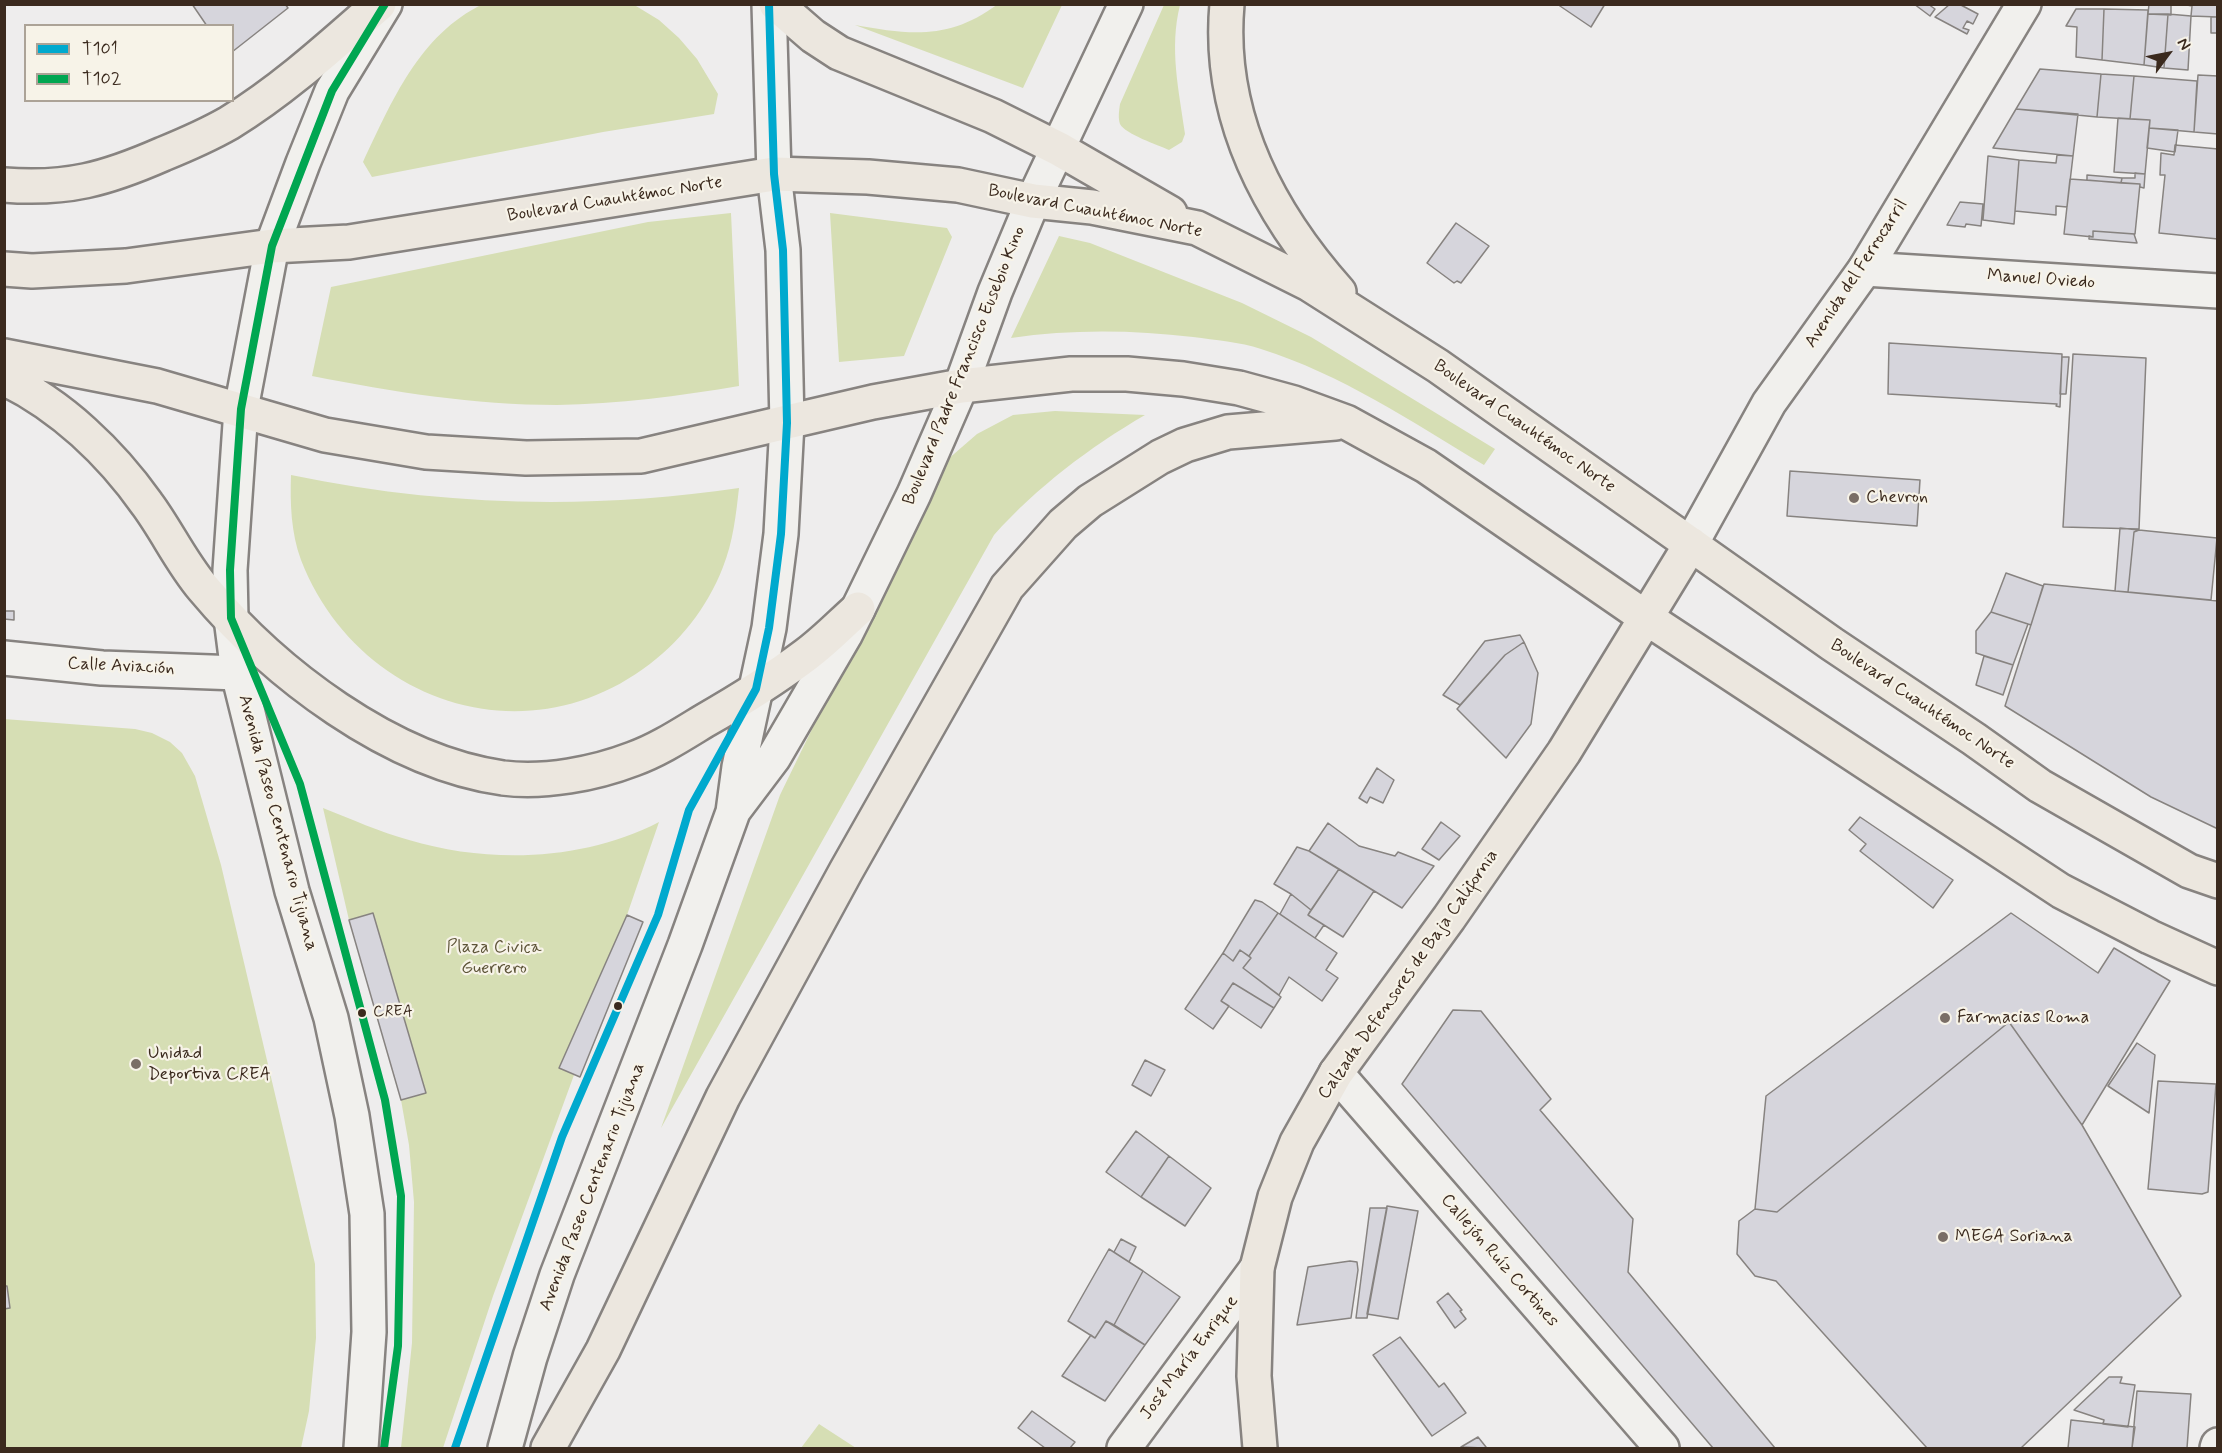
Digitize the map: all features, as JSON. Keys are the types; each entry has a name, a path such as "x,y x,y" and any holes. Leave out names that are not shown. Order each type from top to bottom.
{"main road":[{"path":"4,185 38,188 94,181 129,169 179,147 228,123 270,95 319,57 379,4"},
{"name":"Avenida Paseo Centenario Tijuana","path":"361,1449 369,1332 367,1214 352,1116 331,1018 292,891 238,673 231,618 230,570 241,409 272,246 332,91 385,4"},
{"name":"Avenida Paseo Centenario Tijuana","path":"505,1449 530,1357 557,1275 681,956 733,812 739,767 769,628 781,534 787,423 783,250 774,174 769,4"},
{"path":"776,4 813,36 839,53 993,116 1059,149 1197,228"},
{"name":"Boulevard Padre Francisco Eusebio Kino","path":"733,812 774,757 845,635 914,494 961,386 995,292 1034,201 1126,4"},
{"path":"1227,4 1225,23 1228,71 1236,117 1251,159 1270,198 1293,236 1319,270 1358,313"},
{"name":"Avenida del Ferrocarril","path":"1690,544 1769,403 1864,269 2024,4"},
{"name":"Boulevard Cuauhtémoc Norte","path":"4,269 32,271 126,266 272,246 349,242 774,174 868,177 958,185 1034,201 1092,207 1197,228 1265,261 1358,313 1448,373 1832,644 2040,786 2189,871 2217,881"},
{"name":"Manuel Oviedo","path":"1864,269 2217,291"},
{"path":"4,356 157,386 325,435 426,452 526,458 641,456 873,402 961,386 1071,374 1127,374 1183,379 1239,388 1293,403 1346,422 1426,466 1646,617 2061,891 2150,938 2217,968"},
{"path":"4,378 49,405 84,432 118,467 148,504 185,565 259,648 351,718 389,740 470,771 504,778 538,779 588,772 634,759 678,737 756,689 808,654 858,609"},
{"path":"548,1449 603,1350 723,1097 846,871 1007,587 1063,524 1090,501 1160,457 1185,445 1228,432 1346,422"},
{"name":"Calzada Defensores de Baja California","path":"1260,1449 1254,1376 1257,1268 1275,1197 1297,1142 1336,1073 1449,918 1558,761 1690,544"},
{"name":"Calle Aviación","path":"4,658 102,668 238,673"},
{"name":"Callejón Ruíz Cortines","path":"1336,1073 1662,1449"},
{"name":"José María Enrique","path":"1124,1449 1257,1268"}],"green space":[{"path":"483,4 636,6 659,20 697,59 718,94 714,114 603,132 372,177 363,162 397,93 410,72 441,33 461,17"},
{"path":"998,4 1062,5 1023,88 855,25 894,31 929,32 963,24"},
{"path":"1164,5 1180,5 1175,54 1185,134 1182,142 1169,150 1128,132 1120,124 1119,117 1120,104"},
{"path":"731,213 739,386 626,401 557,405 495,403 434,396 312,376 331,287 648,222"},
{"path":"830,213 947,228 952,237 904,356 839,362"},
{"path":"1059,236 1090,243 1242,303 1311,337 1495,449 1484,465 1348,385 1291,359 1245,345 1193,337 1125,332 1056,333 1011,338"},
{"path":"1055,411 1145,415 1104,440 1046,484 994,535 661,1128 780,795 930,486 947,460 977,434 1013,415"},
{"path":"291,475 402,493 458,499 514,501 627,500 739,488 732,538 709,597 680,637 656,659 643,669 595,696 545,709 495,710 446,700 400,679 360,648 326,608 301,560 292,518"},
{"name":"Unidad Deportiva CREA","path":"4,719 135,729 152,733 170,742 182,753 195,776 221,865 315,1264 316,1338 309,1411 301,1448 5,1448"},
{"name":"Plaza Civica Guerrero","path":"323,808 409,840 471,853 503,855 536,855 600,845 659,822 627,915 559,1068 574,1075 493,1296 443,1448 401,1448 412,1343 414,1202 409,1145 401,1100 426,1093 373,913 349,920"},
{"path":"819,1424 856,1448 801,1448"}],"building":[{"path":"192,4 285,4 288,8 234,50 234,24 206,24"},
{"path":"1557,4 1605,4 1591,27"},
{"path":"1914,4 1928,4 1935,9 1930,16"},
{"path":"1950,4 1959,4 1978,14 1973,24 1967,21 1963,28 1969,30 1967,34 1935,17"},
{"path":"2149,4 2171,4 2171,15 2148,14"},
{"path":"2182,4 2218,4 2218,17 2191,16 2192,6"},
{"path":"2076,9 2104,9 2102,60 2076,57 2077,27 2066,26"},
{"path":"2104,9 2148,10 2144,65 2102,60"},
{"path":"2148,14 2168,14 2164,68 2144,65"},
{"path":"2168,14 2191,16 2188,70 2164,68"},
{"path":"2211,17 2218,17 2218,33 2211,33"},
{"path":"2040,69 2101,74 2097,117 2016,109"},
{"path":"2101,74 2134,76 2130,119 2097,117"},
{"path":"2198,75 2218,76 2218,134 2194,132"},
{"path":"2134,76 2197,81 2194,132 2149,128 2150,120 2130,119"},
{"path":"2016,109 2078,114 2073,156 1993,148"},
{"path":"2118,118 2150,120 2145,174 2114,172"},
{"path":"2149,128 2178,130 2175,152 2147,148"},
{"path":"2175,145 2218,149 2218,239 2159,233 2165,175 2160,175 2161,153 2174,155"},
{"path":"2057,155 2073,156 2067,207 2056,206 2056,215 2015,211 2019,160 2056,163"},
{"path":"1988,156 2019,160 2014,224 1983,220"},
{"path":"2135,173 2145,174 2144,188 2140,187 2140,184 2121,183 2122,178 2135,178"},
{"path":"2087,175 2122,178 2121,183 2087,180"},
{"path":"2070,179 2140,184 2135,234 2093,231 2093,237 2064,234"},
{"path":"1960,202 1983,204 1981,226 1947,225"},
{"path":"1456,223 1489,246 1461,283 1457,281 1454,283 1427,263"},
{"path":"2093,231 2134,234 2137,243 2089,239 2089,236 2093,237"},
{"path":"1889,343 2062,354 2060,407 2056,406 2057,404 1888,394"},
{"path":"2073,354 2146,358 2139,529 2063,527"},
{"path":"2062,357 2069,357 2066,394 2060,394"},
{"name":"Chevron","path":"1790,471 1920,480 1917,526 1787,516"},
{"path":"2120,528 2139,530 2134,532 2128,592 2115,591"},
{"path":"2139,530 2217,538 2211,600 2128,592 2134,532"},
{"path":"2006,573 2043,586 2031,625 1991,612"},
{"path":"2044,584 2218,601 2218,829 2151,797 2005,706"},
{"path":"4,611 14,611 14,620 4,619"},
{"path":"1991,612 2028,624 2013,665 1976,653 1976,631"},
{"path":"1520,635 1524,642 1505,655 1460,705 1443,695 1485,641"},
{"path":"1524,642 1538,673 1531,724 1506,758 1457,709 1505,655"},
{"path":"1984,656 2013,665 2003,695 1976,685"},
{"path":"1377,768 1394,780 1383,803 1370,797 1367,803 1359,798"},
{"path":"1860,817 1953,880 1933,908 1860,851 1866,844 1849,830"},
{"path":"1441,822 1460,836 1439,860 1422,849"},
{"path":"1328,823 1359,846 1395,856 1398,852 1434,866 1402,908 1309,851"},
{"path":"1297,847 1309,851 1339,869 1311,910 1274,884"},
{"path":"1339,869 1374,891 1343,937 1308,915"},
{"path":"1291,894 1311,910 1308,915 1324,925 1315,938 1280,914"},
{"path":"1255,900 1278,913 1249,956 1240,950 1233,961 1223,953"},
{"path":"373,913 426,1093 401,1100 349,920"},
{"path":"1278,913 1337,953 1326,970 1338,978 1322,1001 1289,977 1279,995 1243,968"},
{"path":"2011,913 2098,973 2114,948 2170,981 2082,1125 2009,1022 1777,1212 1755,1209 1766,1096"},
{"path":"627,915 643,922 580,1077 559,1068"},
{"path":"1240,950 1251,958 1243,968 1281,997 1274,1008 1233,983 1221,1001 1229,1006 1213,1029 1185,1009 1223,953 1233,961"},
{"path":"1233,983 1274,1008 1261,1028 1221,1001"},
{"path":"1453,1010 1481,1011 1551,1099 1540,1110 1633,1219 1628,1272 1775,1448 1713,1448 1402,1084"},
{"name":"MEGA Soriana","path":"2009,1022 2082,1125 2181,1296 2021,1448 1927,1448 1776,1281 1755,1276 1737,1254 1739,1221 1755,1209 1777,1212"},
{"path":"2137,1043 2155,1055 2149,1113 2108,1086"},
{"path":"1145,1060 1165,1070 1151,1096 1132,1085"},
{"path":"2158,1081 2216,1084 2208,1192 2202,1194 2148,1189"},
{"path":"1136,1131 1169,1156 1141,1197 1106,1172"},
{"path":"1169,1156 1211,1188 1185,1226 1141,1197"},
{"path":"1387,1206 1418,1211 1398,1319 1367,1314"},
{"path":"1370,1208 1387,1208 1367,1318 1356,1318"},
{"path":"1121,1239 1136,1247 1129,1262 1114,1252"},
{"path":"1109,1249 1143,1271 1114,1325 1106,1321 1095,1338 1068,1321"},
{"path":"1357,1262 1358,1270 1351,1318 1297,1325 1308,1267"},
{"path":"1143,1271 1180,1297 1145,1345 1114,1325"},
{"path":"4,1286 7,1286 10,1308 4,1309"},
{"path":"1448,1293 1462,1310 1460,1311 1466,1319 1455,1328 1437,1302"},
{"path":"1106,1321 1145,1345 1105,1401 1062,1376 1091,1335 1095,1338"},
{"path":"1400,1337 1439,1387 1444,1383 1466,1413 1432,1436 1373,1355"},
{"path":"2109,1377 2122,1377 2120,1383 2135,1385 2128,1427 2103,1424 2104,1420 2074,1410"},
{"path":"2137,1391 2191,1394 2187,1448 2132,1448"},
{"path":"1032,1411 1075,1442 1070,1448 1045,1448 1018,1428"},
{"path":"2071,1420 2135,1427 2132,1448 2068,1448"},
{"path":"1478,1437 1486,1447 1461,1447"}],"transit line":[{"name":"T102","path":"384,1448 398,1346 401,1196 385,1100 300,784 231,618 230,570 241,409 272,246 332,91 385,4"},
{"name":"T101","path":"455,1448 562,1137 658,915 689,810 756,689 769,628 781,534 787,423 783,250 774,174 769,4"}],"place":[{"name":"Chevron","path":"1854,498"},
{"name":"CREA","path":"362,1013"},
{"name":"Farmacias Roma","path":"1945,1018"},
{"name":"Unidad Deportiva CREA","path":"136,1064"},
{"name":"MEGA Soriana","path":"1943,1237"}]}
